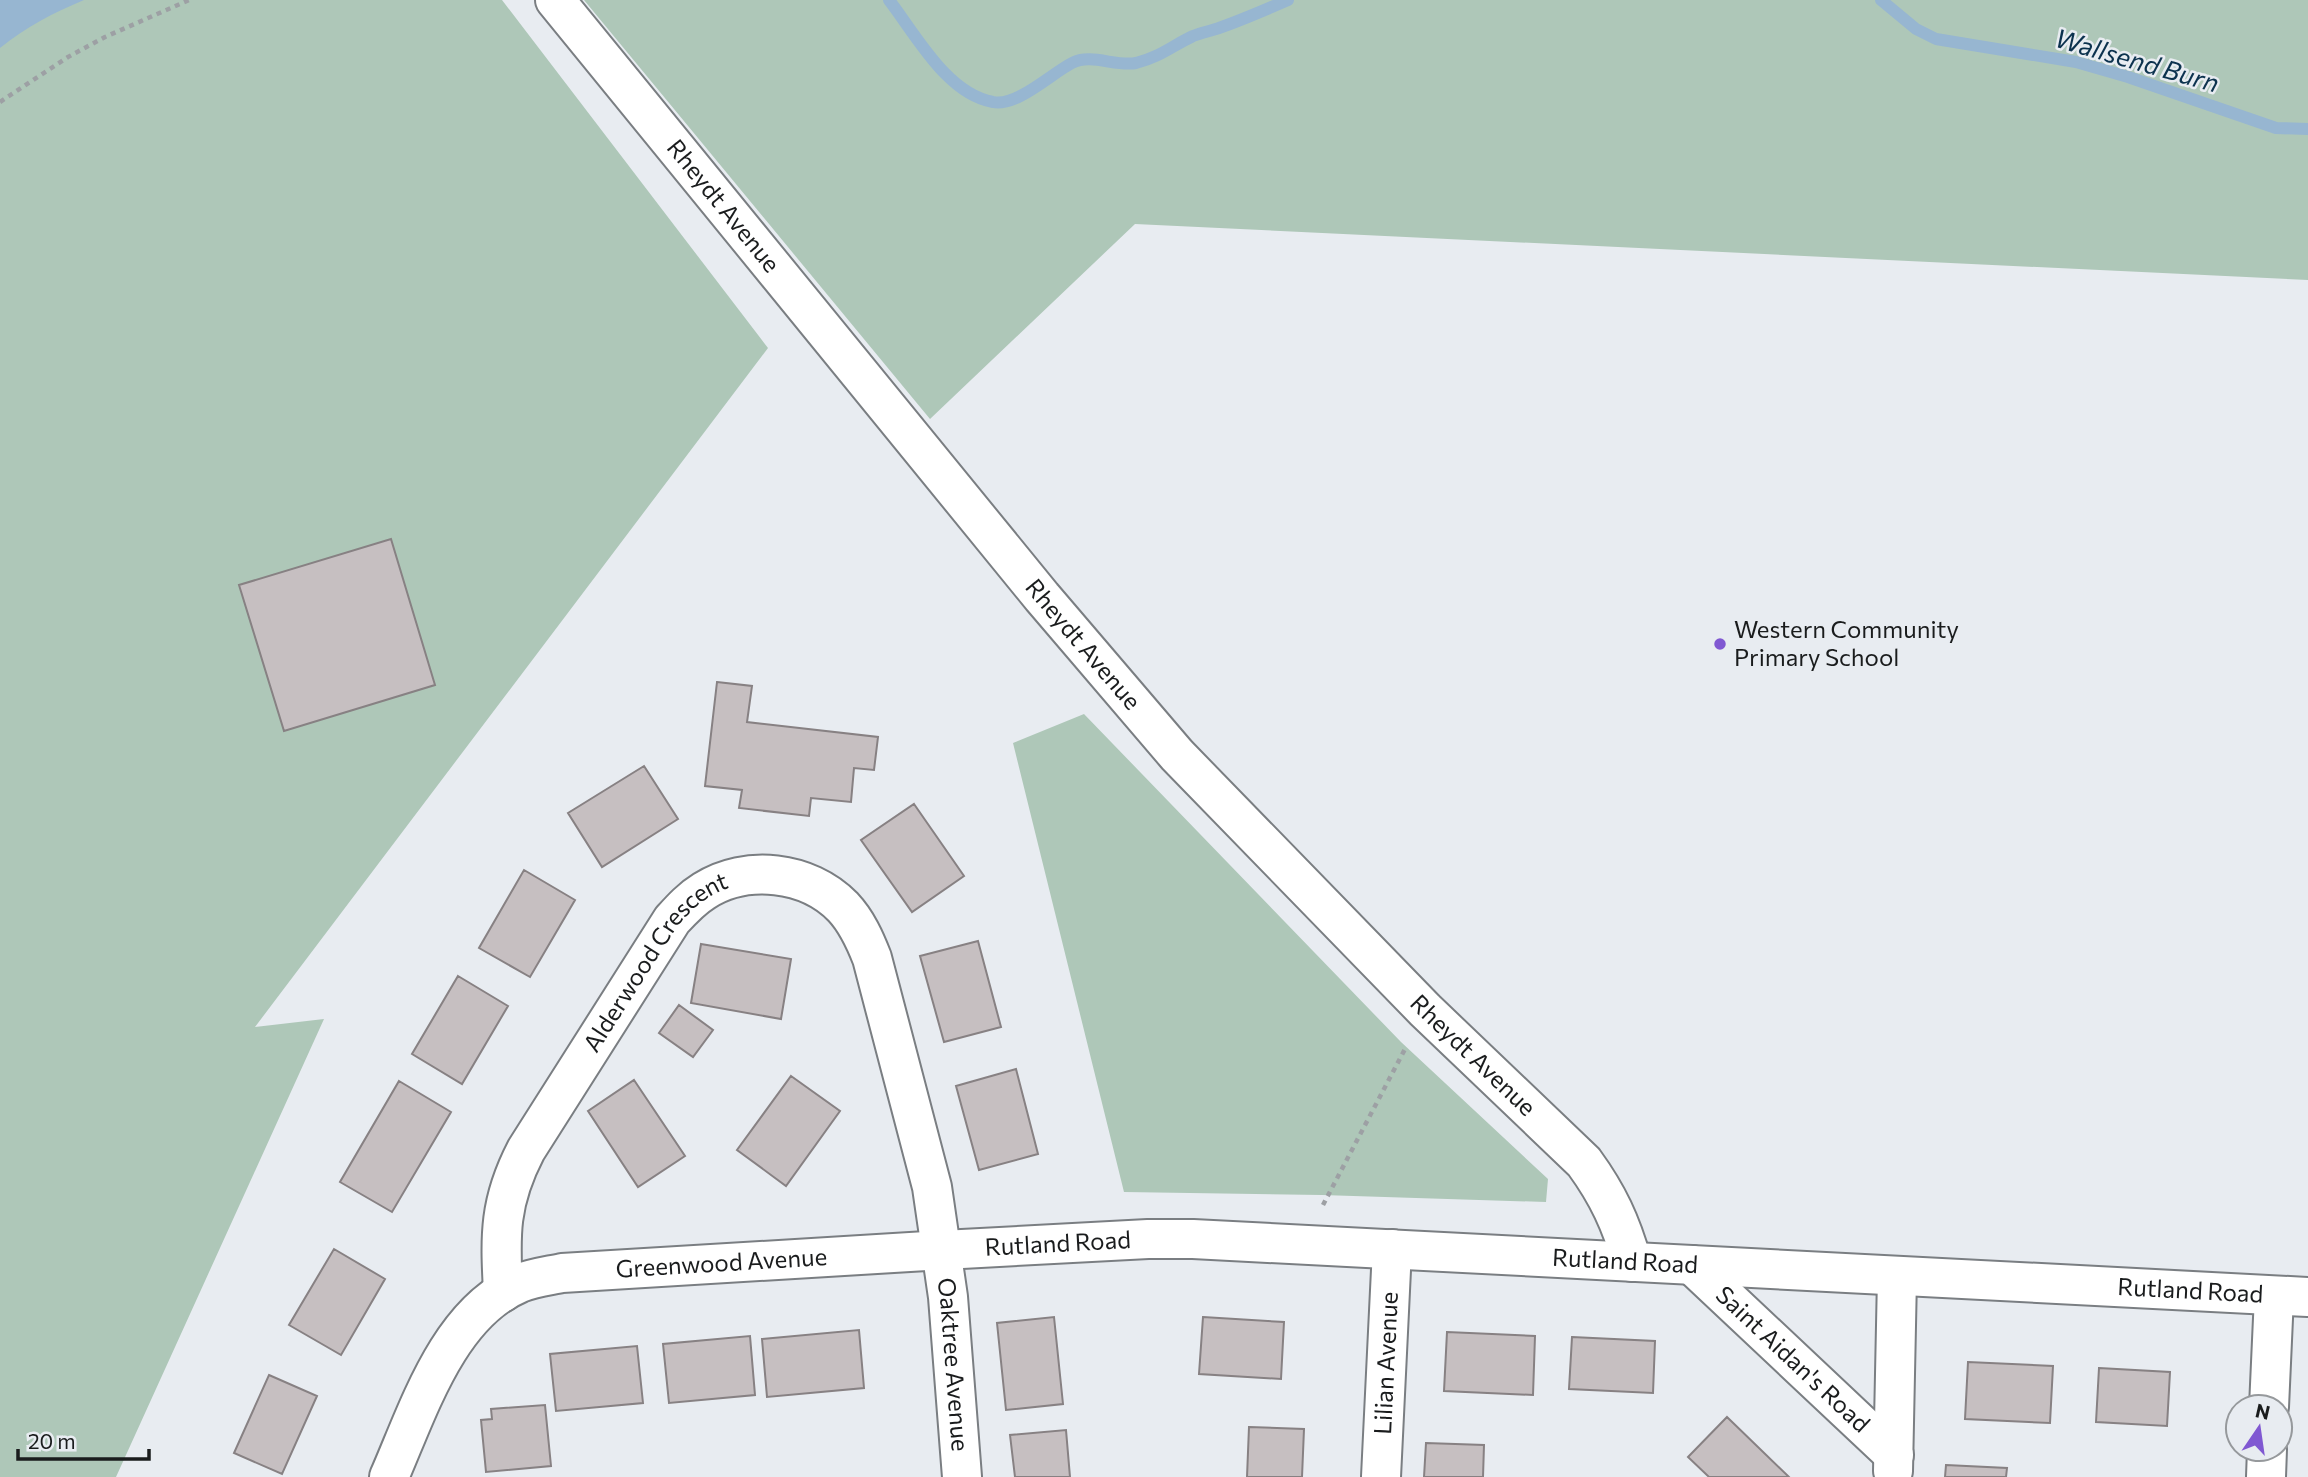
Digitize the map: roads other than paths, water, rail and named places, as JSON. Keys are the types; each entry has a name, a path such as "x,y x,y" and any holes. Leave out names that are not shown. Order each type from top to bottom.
{"street":[{"name":"Rheydt Avenue","path":"555,0 1042,597 1168,744 1425,1010 1584,1162 1605,1191 1622,1226 1632,1262"},
{"name":"Alderwood Crescent","path":"503,1292 500,1247 503,1207 512,1177 526,1150 672,920 687,903 706,889 744,876 783,876 816,887 842,907 863,937 872,958 932,1187 943,1250"},
{"name":"Rutland Road","path":"943,1250 1148,1239 1303,1244 2291,1296"},
{"name":"Lilian Avenue","path":"1381,1477 1392,1249"},
{"name":"Greenwood Avenue","path":"503,1292 520,1283 562,1273 943,1250"},
{"name":"Oaktree Avenue","path":"943,1250 962,1477"},
{"name":"Saint Aidan's Road","path":"1692,1265 1893,1466"},
{"name":"Saint Aidan's Road","path":"1893,1466 1898,1277"},
{"path":"389,1477 430,1383 451,1346 468,1322 503,1292"},
{"path":"2272,1393 2291,1296"}],"water":[{"path":"0,0 84,0 40,21 0,48"}],"waterway":[{"name":"Wallsend Burn","path":"889,0 947,75 976,97 993,102 1013,99 1079,60 1128,64 1144,61 1193,36 1236,22 1288,0"},
{"name":"Wallsend Burn","path":"1881,0 1916,29 1936,39 2076,62 2276,128 2308,129"}],"place":[{"name":"Western Community Primary School","path":"1720,644"}]}
